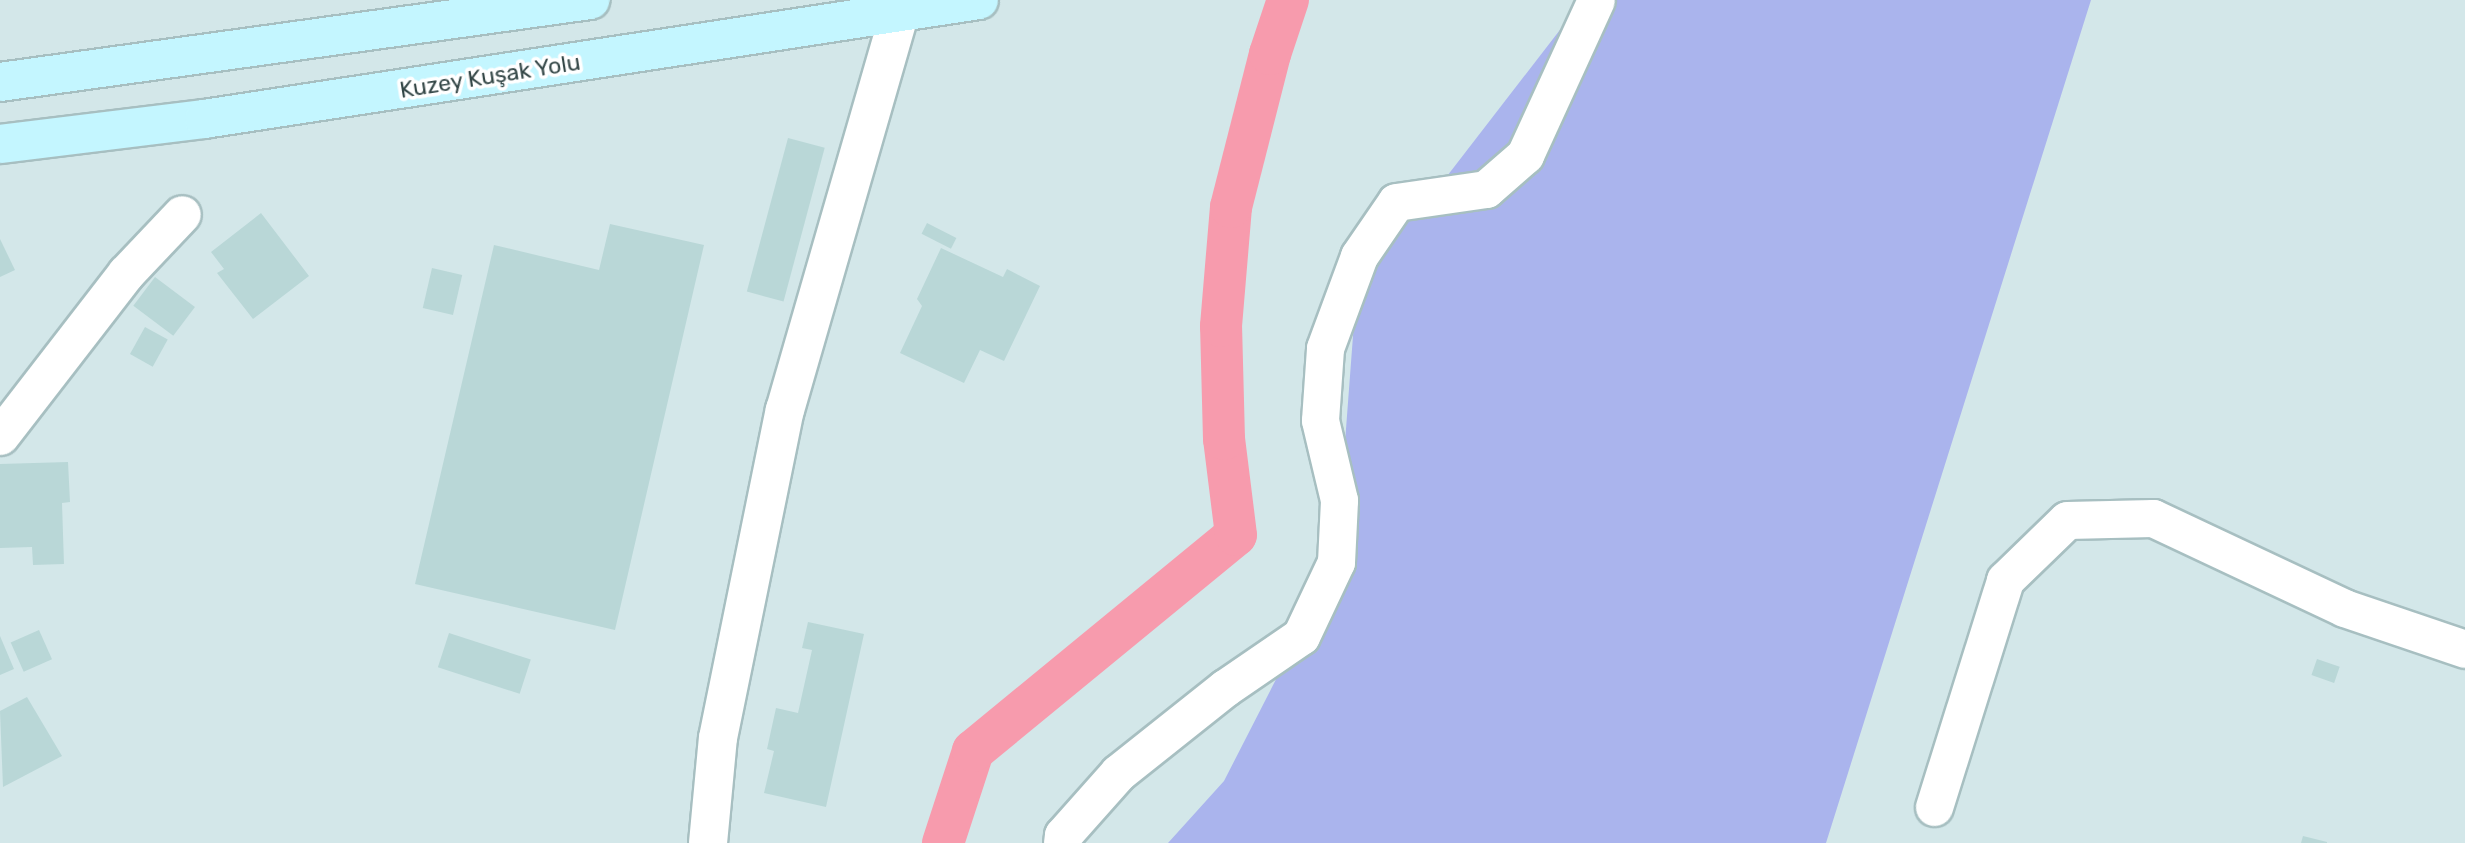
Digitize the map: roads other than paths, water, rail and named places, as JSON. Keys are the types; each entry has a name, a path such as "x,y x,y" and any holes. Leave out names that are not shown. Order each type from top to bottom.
{"main road":[{"path":"0,82 590,0"},
{"name":"Kuzey Kuşak Yolu","path":"0,144 204,119 979,0"}],"street":[{"path":"1062,843 1063,835 1118,773 1225,688 1300,636 1336,562 1339,500 1320,420 1325,348 1359,256 1396,202 1486,189 1525,155 1596,0"},
{"path":"708,843 718,738 785,410 900,14"},
{"path":"0,436 126,273 181,214"},
{"path":"1934,807 2005,580 2067,520 2153,518 2344,608 2465,649"}],"waterway":[{"path":"943,843 973,751 1236,535 1224,439 1221,326 1231,207 1270,54 1288,0"}]}
